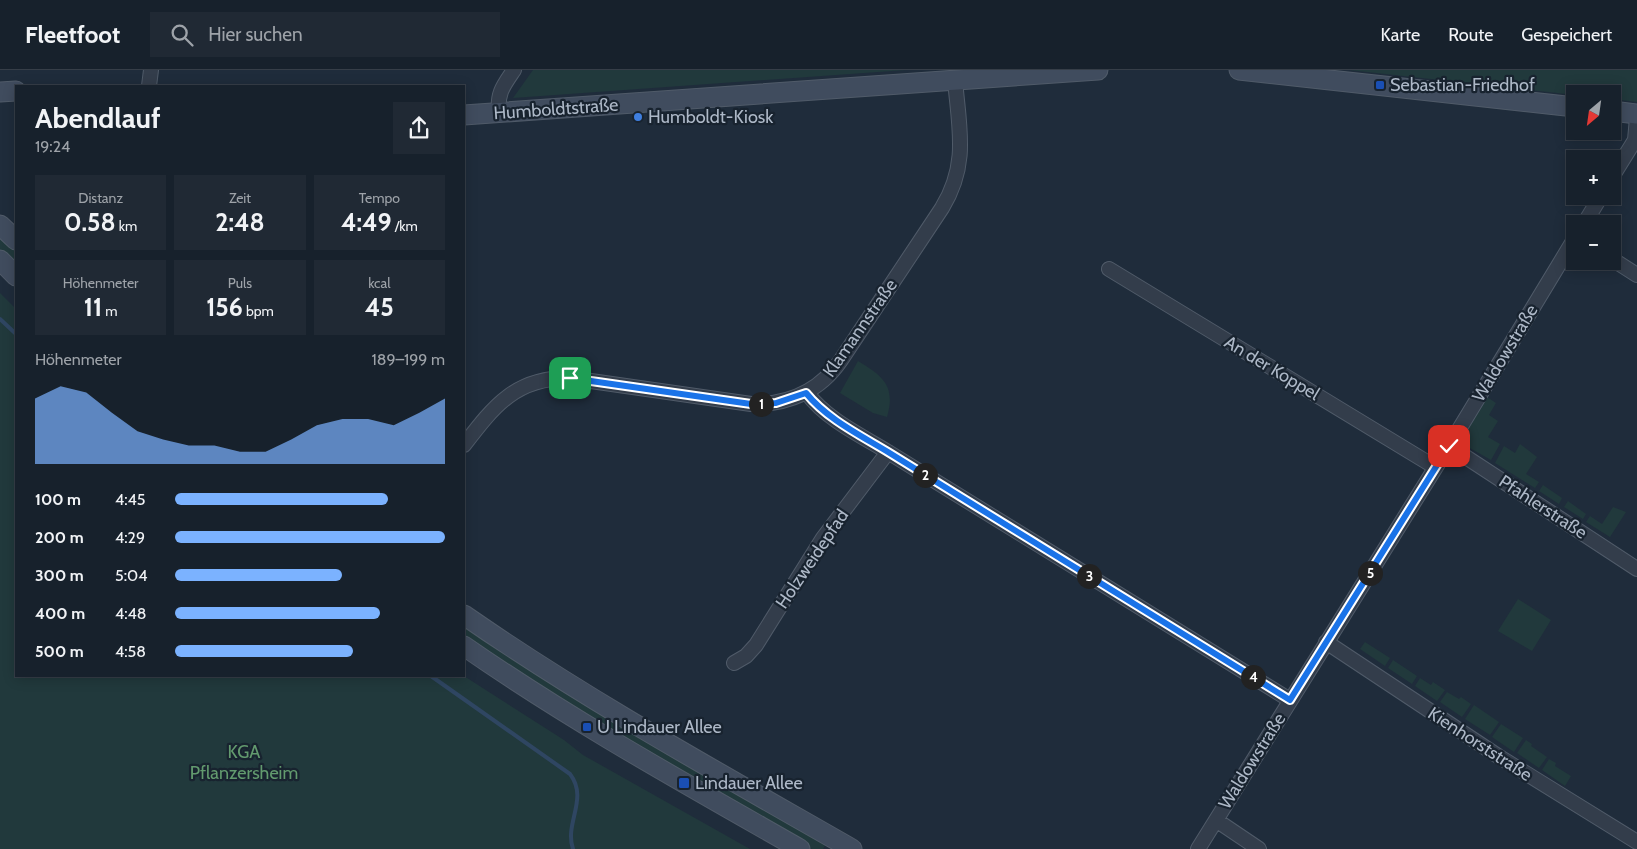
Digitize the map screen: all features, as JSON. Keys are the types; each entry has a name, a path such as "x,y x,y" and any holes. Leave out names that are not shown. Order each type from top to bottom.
{"street":[{"path":"149,85 151,70"},
{"path":"499,113 498,102 501,88 514,70"},
{"name":"Humboldtstraße","path":"465,115 1098,70"},
{"path":"1239,70 1566,106"},
{"name":"Klamannstraße","path":"465,445 492,409 508,395 526,385 549,379 580,379 751,404 776,403 806,393 823,381 837,366 942,208 952,189 960,165 955,80"},
{"path":"0,92 15,91"},
{"path":"1621,112 1637,114"},
{"path":"1621,163 1635,140 1637,118"},
{"path":"0,225 15,239"},
{"name":"Waldowstraße","path":"1198,849 1449,446 1566,253"},
{"path":"0,260 15,275"},
{"path":"1621,265 1637,275"},
{"name":"An der Koppel","path":"1109,269 1435,467"},
{"path":"806,393 816,405 888,452 1290,700"},
{"name":"Pfahlerstraße","path":"1449,446 1637,569"},
{"name":"Holzweidepfad","path":"734,663 746,656 756,645 823,538 888,452"},
{"path":"465,616 542,668 609,710 852,849"},
{"name":"Kienhorststraße","path":"1326,642 1498,756 1637,842"},
{"path":"465,647 540,698 800,849"},
{"path":"1216,820 1259,849"}],"green space":[{"path":"533,70 906,70 513,98"},
{"path":"1349,70 1637,70 1637,102 1621,100 1621,85 1566,85 1566,94"},
{"path":"0,233 15,248 15,267 0,252"},
{"name":"KGA Pflanzersheim","path":"0,293 15,308 15,677 465,677 564,740 583,755 750,849 0,849"},
{"path":"858,361 881,377 885,383 890,397 887,417 873,413 840,393"},
{"path":"1487,397 1496,403 1489,415 1498,421 1488,437 1500,444 1491,460 1468,447 1465,441 1467,431"},
{"path":"1520,444 1537,457 1526,474 1539,482 1535,488 1495,463 1504,446 1515,453"},
{"path":"1543,485 1562,498 1559,504 1539,491"},
{"path":"1568,501 1586,514 1583,519 1564,507"},
{"path":"1613,507 1626,512 1610,537 1586,522 1590,516 1602,524"},
{"path":"1518,599 1551,620 1532,651 1498,631"},
{"path":"465,625 827,842 823,849 812,849 638,750 465,641"},
{"path":"1365,642 1390,658 1385,666 1360,649"},
{"path":"1393,660 1417,676 1412,684 1388,668"},
{"path":"1420,678 1431,685 1433,682 1445,690 1437,701 1415,686"},
{"path":"1447,692 1459,699 1461,697 1471,704 1462,717 1440,702"},
{"path":"1474,705 1499,722 1490,735 1465,719"},
{"path":"1501,724 1523,738 1514,752 1492,737"},
{"path":"1526,740 1532,744 1531,746 1547,757 1539,768 1517,753"},
{"path":"1549,759 1556,763 1555,766 1571,776 1565,786 1542,770"}],"waterway":[{"path":"0,319 15,333"},
{"path":"432,677 570,774 575,783 577,793 571,830 573,849"}],"place":[{"name":"Sebastian-Friedhof","path":"1380,85"},
{"name":"Humboldt-Kiosk","path":"638,117"},
{"name":"U Lindauer Allee","path":"587,727"},
{"name":"Lindauer Allee","path":"684,783"}],"route":[{"path":"570,378 751,404 776,403 806,393 816,405 828,414 1290,700 1449,446"}]}
